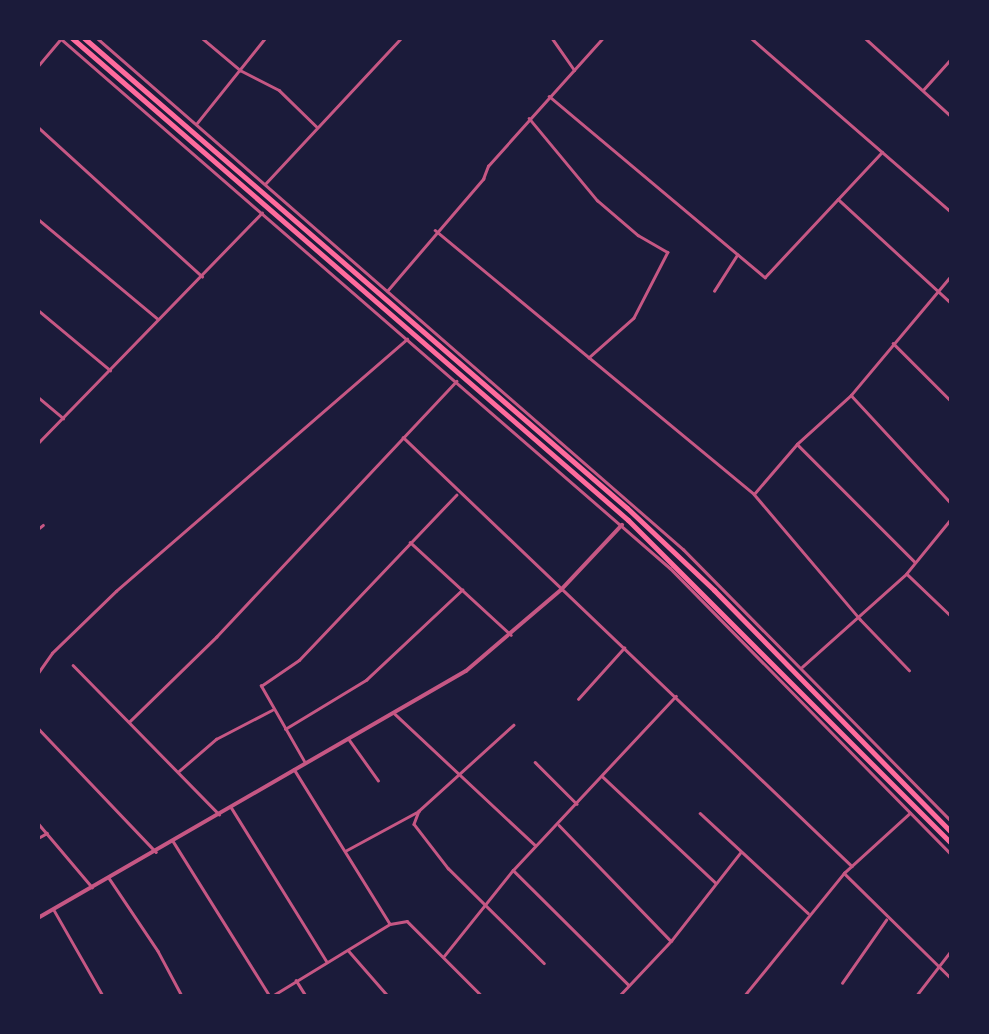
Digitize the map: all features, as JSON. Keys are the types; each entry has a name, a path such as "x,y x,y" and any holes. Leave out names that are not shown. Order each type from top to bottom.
{"highway":[{"path":"72,38 628,520 950,842"},
{"path":"84,38 627,508 714,590 950,831"}],"street":[{"path":"97,38 632,502 802,667 950,820"},
{"path":"202,38 240,69 279,90 317,127"},
{"path":"196,124 265,38"},
{"path":"552,38 574,70"},
{"path":"387,291 435,230 483,179 488,166 603,38"},
{"path":"751,38 950,211"},
{"path":"865,38 950,115"},
{"path":"38,66 61,39 622,525 760,653 950,853"},
{"path":"265,184 400,39"},
{"path":"923,90 950,60"},
{"path":"549,96 595,139 661,186 765,277 882,152"},
{"path":"529,118 597,200 638,235 668,252 634,318 589,359"},
{"path":"38,127 202,276"},
{"path":"838,198 950,302"},
{"path":"38,443 262,213"},
{"path":"38,219 158,319"},
{"path":"435,230 754,494 860,619 909,670"},
{"path":"714,291 737,255"},
{"path":"754,494 797,444 851,395 950,277"},
{"path":"38,310 110,370"},
{"path":"38,673 51,653 116,591 407,339"},
{"path":"893,343 950,400"},
{"path":"129,722 216,637 456,381"},
{"path":"851,395 950,502"},
{"path":"38,397 63,418"},
{"path":"403,437 457,494 676,696 852,866"},
{"path":"797,444 915,562"},
{"path":"305,763 273,710 261,684 299,660 457,494"},
{"path":"802,667 860,619 906,574 950,520"},
{"path":"38,529 43,525"},
{"path":"38,918 466,671 561,590 622,525"},
{"path":"410,542 511,635"},
{"path":"906,574 950,615"},
{"path":"285,729 366,680 462,590"},
{"path":"578,699 624,648"},
{"path":"73,665 219,814"},
{"path":"444,956 513,870 603,777 676,696"},
{"path":"179,771 216,738 273,710"},
{"path":"393,713 536,845"},
{"path":"345,851 419,811 514,725"},
{"path":"38,728 156,852"},
{"path":"348,738 378,780"},
{"path":"535,762 577,804"},
{"path":"294,769 390,924"},
{"path":"603,777 715,882"},
{"path":"231,807 328,962"},
{"path":"419,811 414,824 423,842 544,962"},
{"path":"699,813 808,912"},
{"path":"744,996 808,912 844,873 911,813"},
{"path":"38,823 92,887"},
{"path":"558,824 671,941"},
{"path":"38,838 47,833"},
{"path":"173,841 271,996 390,924 407,922 482,996"},
{"path":"619,996 671,941 740,853"},
{"path":"513,870 629,985"},
{"path":"844,873 887,919 950,977"},
{"path":"109,878 159,951 181,996"},
{"path":"54,909 103,996"},
{"path":"842,983 887,919"},
{"path":"348,950 388,996"},
{"path":"916,996 950,952"},
{"path":"296,981 306,996"}]}
